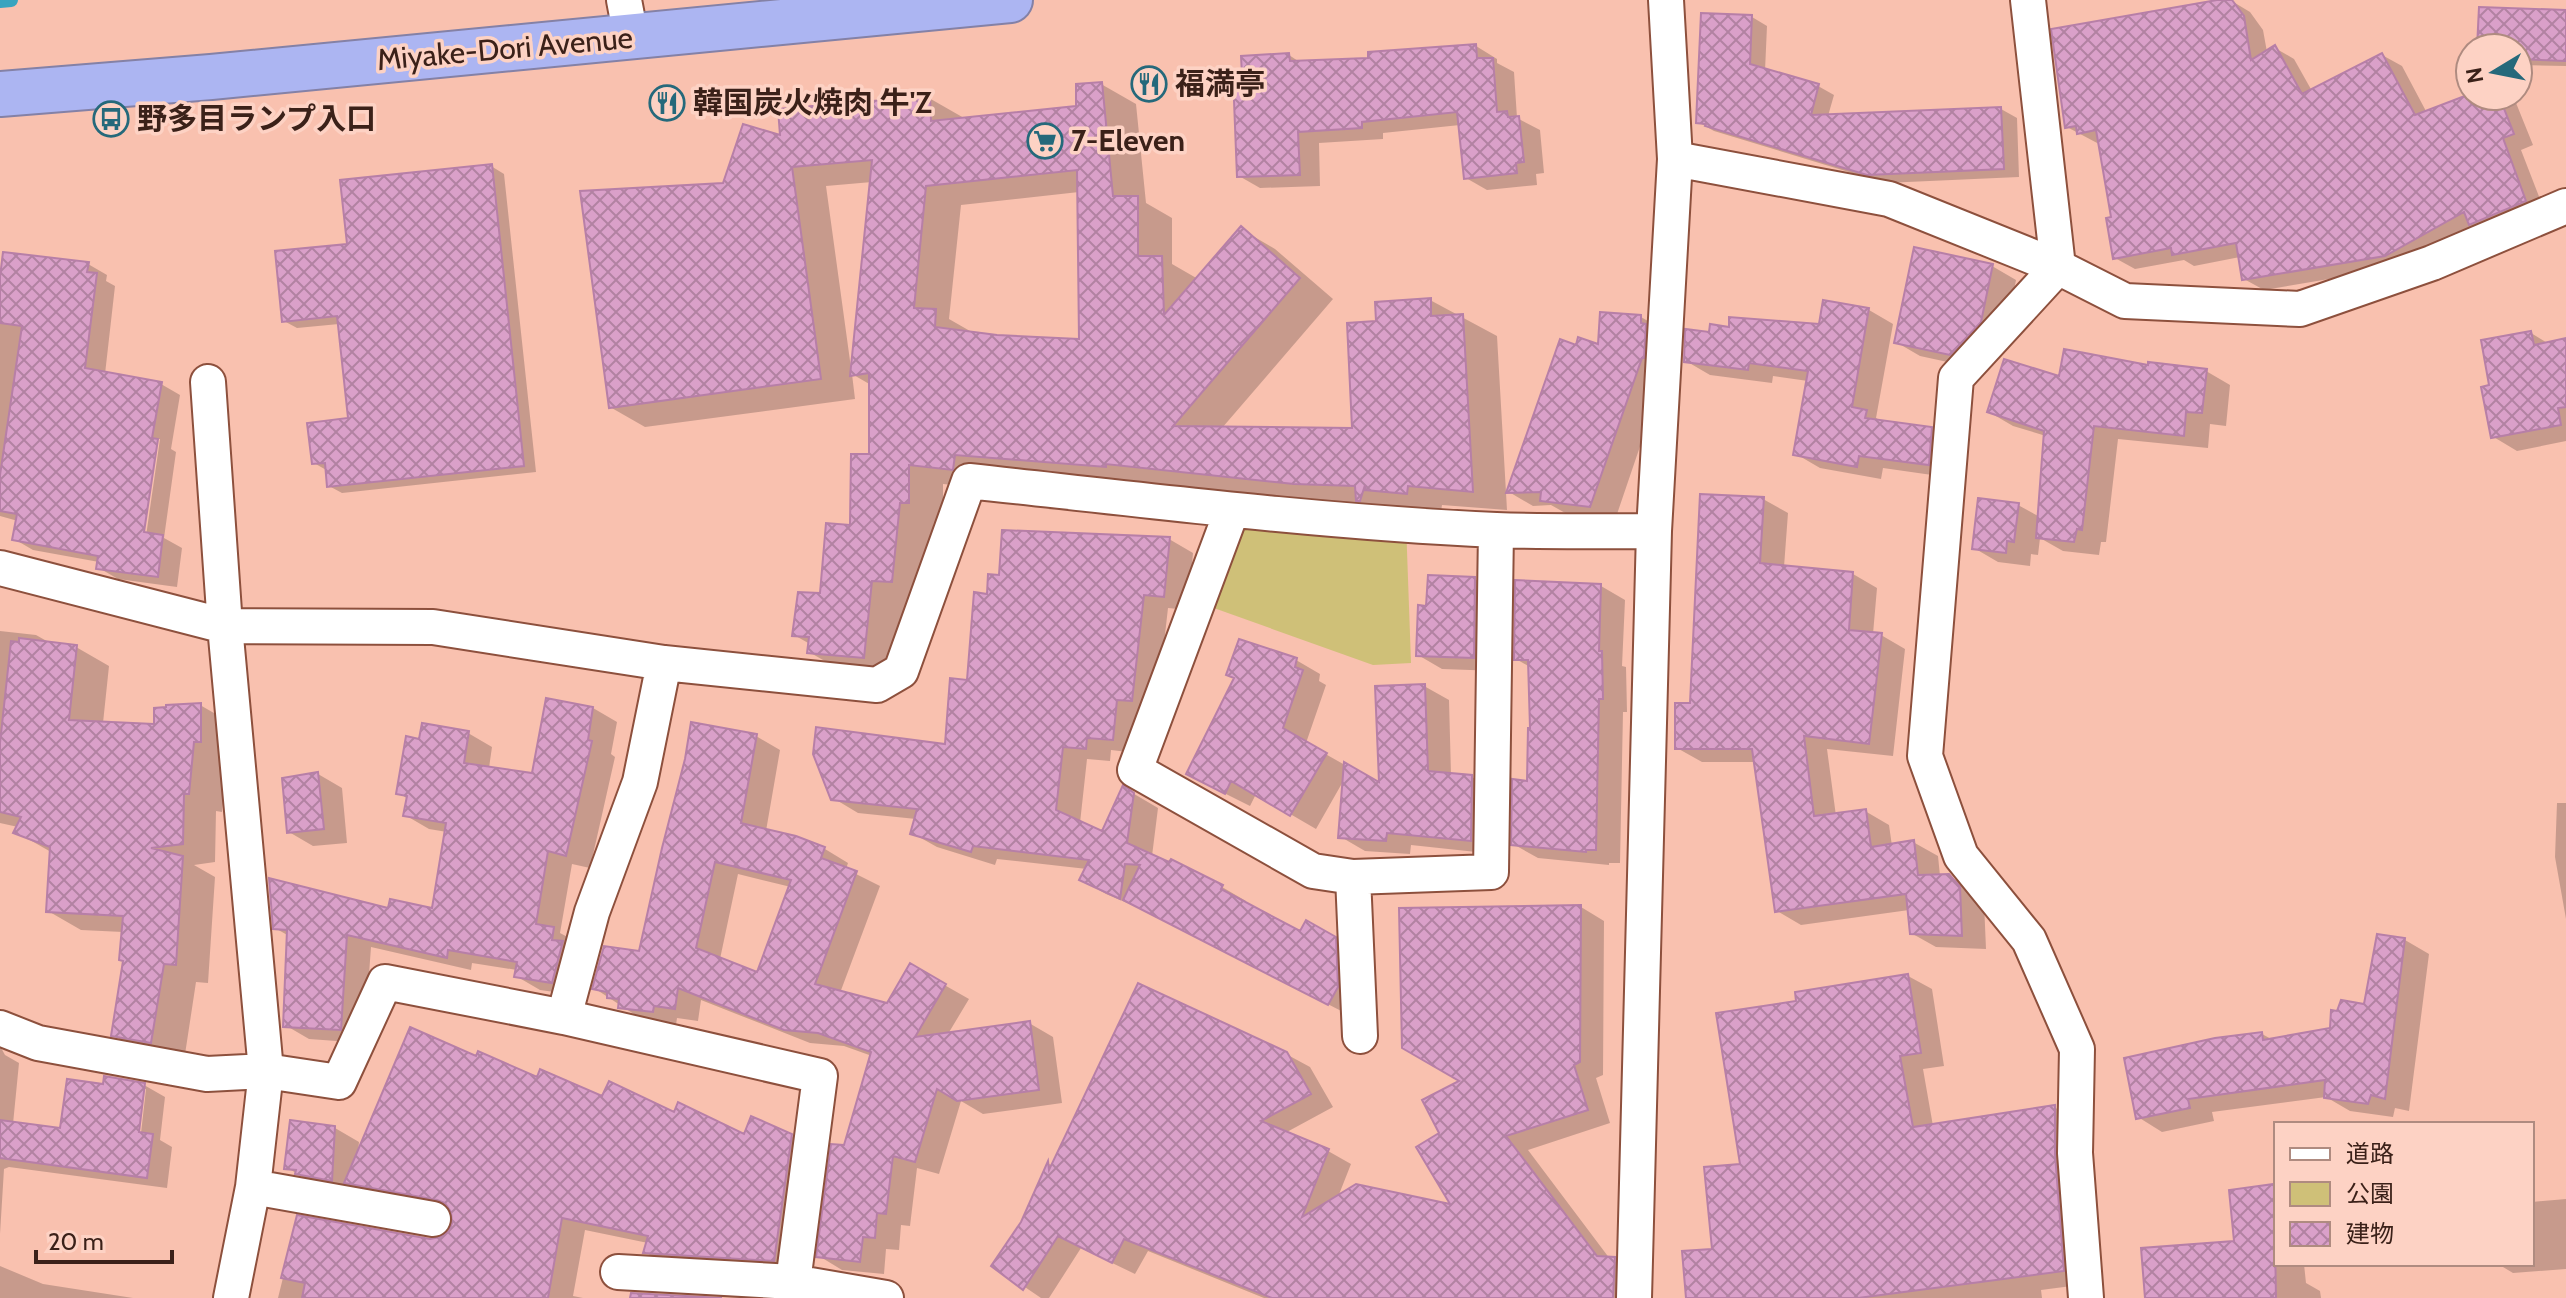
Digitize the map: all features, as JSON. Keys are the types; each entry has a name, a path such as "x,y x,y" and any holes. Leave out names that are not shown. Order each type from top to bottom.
{"highway":[{"name":"Miyake-Dori Avenue","path":"0,94 211,77 628,18 1010,0"}],"street":[{"path":"1634,1298 1654,531 1675,159 1666,0"},
{"path":"2028,0 2058,267 1956,378 1925,756 1961,856 2029,940 2077,1049 2075,1153 2086,1298"},
{"path":"1675,159 1889,199 2058,267 2125,301 2300,309 2432,263 2566,206"},
{"path":"208,382 225,626 266,1071 253,1187 231,1298"},
{"path":"0,568 225,626 433,627 664,663 877,685 901,671 969,481 1232,510 1496,530 1654,531"},
{"path":"1232,510 1135,770 1313,871 1353,877 1491,872 1496,530"},
{"path":"564,1017 592,912 640,782 664,663"},
{"path":"1353,877 1360,1036"},
{"path":"0,1028 38,1043 207,1074 266,1071 339,1082 385,982 564,1017 820,1076 793,1282"},
{"path":"253,1187 433,1219"},
{"path":"618,1272 793,1282 886,1298"}],"green space":[{"path":"1232,510 1406,523 1411,663 1373,665 1197,602"}],"building":[{"path":"2232,0 2244,16 2251,60 2275,45 2302,94 2382,53 2415,115 2454,100 2454,112 2505,112 2514,134 2503,138 2526,201 2469,225 2464,212 2385,256 2242,280 2236,243 2172,255 2171,248 2113,259 2106,218 2111,217 2096,130 2077,134 2076,126 2065,128 2051,29"},
{"path":"2479,7 2566,10 2566,61 2534,60 2534,32 2478,32"},
{"path":"1701,13 1752,15 1750,64 1819,84 1811,115 2001,107 2004,169 1867,175 1696,123"},
{"path":"1476,44 1477,58 1493,58 1497,112 1507,111 1508,117 1519,116 1524,162 1516,163 1517,173 1464,179 1457,112 1362,122 1362,128 1298,132 1300,175 1237,177 1233,75 1242,75 1241,56 1289,53 1290,61 1368,58 1368,52"},
{"path":"1102,82 1113,196 1138,196 1138,256 1162,256 1164,315 1241,226 1300,278 1173,426 1352,428 1347,323 1376,321 1375,302 1431,298 1431,316 1463,314 1473,492 1408,486 1407,494 1365,490 1365,485 1360,501 1356,501 1355,486 1294,484 1106,464 1106,467 955,455 953,470 909,465 909,503 900,503 892,582 872,581 864,658 807,653 809,637 792,636 798,592 820,593 826,523 850,525 851,454 869,454 869,373 850,376 872,160 792,167 821,379 609,408 580,191 723,183 743,124 780,135 778,109 930,96 931,121 1076,106 1076,84","holes":["1077,170 1079,339 997,335 935,327 936,309 914,308 926,186"]},
{"path":"492,164 524,466 327,487 325,463 312,464 307,423 348,418 337,316 282,322 275,251 347,244 340,180"},
{"path":"1914,247 1993,264 1981,322 1950,355 1894,343"},
{"path":"3,252 89,262 87,272 97,273 85,368 162,382 152,438 158,439 144,532 163,535 158,577 96,569 98,556 12,540 17,514 0,511 0,475 22,326 0,323"},
{"path":"1823,300 1869,308 1852,407 1867,410 1865,418 1932,427 1929,465 1859,456 1857,467 1793,455 1808,371 1749,363 1748,370 1684,362 1685,329 1709,332 1710,324 1729,327 1729,317 1819,324"},
{"path":"1600,312 1641,315 1641,323 1646,324 1644,358 1590,507 1540,501 1541,492 1506,493 1560,339 1576,345 1578,337 1598,344"},
{"path":"2531,331 2534,345 2566,338 2566,407 2558,408 2561,425 2491,438 2481,387 2489,385 2481,340"},
{"path":"2064,349 2148,365 2148,362 2207,369 2202,413 2186,412 2184,436 2094,426 2082,530 2077,529 2074,542 2036,538 2044,431 1987,412 2004,359 2059,376"},
{"path":"1700,494 1764,497 1760,563 1853,572 1849,630 1882,633 1869,744 1804,736 1814,816 1866,809 1871,847 1914,840 1918,875 1949,874 1960,887 1962,936 1910,934 1906,894 1775,912 1752,749 1675,749 1675,703 1690,703"},
{"path":"1978,498 2019,503 2014,542 2007,541 2006,553 1972,549"},
{"path":"1002,530 1170,537 1164,597 1144,595 1132,701 1117,700 1113,740 1087,738 1086,749 1063,747 1056,810 1102,831 1123,785 1134,793 1127,843 1169,862 1171,859 1223,885 1221,889 1300,931 1306,920 1336,937 1338,987 1328,1005 1123,900 1140,865 1125,864 1120,899 1079,880 1089,860 973,846 971,852 910,834 917,809 831,800 813,754 816,727 945,744 950,678 967,680 974,592 987,594 988,574 999,575"},
{"path":"1428,575 1475,577 1474,658 1416,656 1418,605 1426,606"},
{"path":"1515,580 1601,584 1599,651 1602,651 1603,699 1599,699 1596,850 1586,852 1511,845 1512,779 1527,781 1530,728 1528,660 1514,660"},
{"path":"19,638 77,645 69,720 154,724 154,708 201,703 201,742 194,742 189,794 184,794 183,844 151,848 183,856 176,965 164,964 151,1043 111,1036 123,961 119,960 123,916 46,912 50,847 13,833 21,817 0,812 0,743 11,641 19,642"},
{"path":"1239,639 1297,658 1295,667 1303,670 1283,728 1327,753 1290,816 1231,781 1225,794 1186,774 1234,678 1226,675"},
{"path":"1425,684 1428,771 1472,775 1471,841 1387,833 1386,841 1338,838 1344,762 1379,782 1375,686"},
{"path":"546,698 593,707 588,740 592,741 566,856 548,851 536,924 554,927 552,940 563,941 552,983 514,977 517,962 448,950 447,958 347,935 341,1030 283,1027 287,930 273,929 269,878 388,908 390,899 432,908 446,823 403,816 407,796 396,794 406,736 419,739 422,723 469,731 464,763 532,773"},
{"path":"691,722 757,734 741,823 796,836 825,847 821,858 857,871 815,984 887,1003 910,963 946,984 915,1037 1030,1021 1039,1090 957,1101 937,1089 915,1162 893,1156 886,1214 877,1213 875,1238 863,1237 860,1262 816,1257 831,1144 844,1145 871,1052 818,1033 784,1030 678,988 675,1009 654,1006 653,1012 618,1008 619,999 607,998 607,992 592,989 604,946 639,951","holes":["715,862 791,880 757,972 696,948"]},
{"path":"318,772 324,829 287,833 282,778"},
{"path":"1581,905 1580,1062 1574,1065 1588,1110 1506,1136 1597,1256 1615,1257 1613,1298 1272,1298 1124,1239 1112,1263 1058,1236 1023,1290 991,1266 1021,1222 1048,1161 1049,1170 1138,983 1287,1052 1311,1094 1261,1121 1329,1149 1302,1217 1356,1184 1450,1204 1416,1147 1439,1133 1422,1100 1459,1081 1402,1048 1399,908"},
{"path":"2377,934 2405,938 2385,1099 2371,1095 2368,1104 2324,1098 2325,1080 2188,1099 2190,1108 2136,1119 2124,1058 2215,1038 2262,1032 2263,1040 2330,1028 2331,1010 2337,1011 2341,1000 2364,1004"},
{"path":"1908,974 1921,1053 1900,1056 1913,1127 2055,1105 2055,1154 2064,1271 1858,1298 1686,1298 1682,1251 1712,1249 1704,1167 1740,1164 1716,1013 1796,1001 1795,992"},
{"path":"410,1027 476,1056 478,1051 537,1077 540,1069 602,1096 609,1081 674,1112 678,1102 744,1134 751,1116 792,1134 774,1261 643,1253 648,1236 562,1218 548,1298 302,1298 305,1283 281,1278 297,1215 430,1239 449,1231 451,1212 445,1203 344,1183"},
{"path":"104,1076 145,1083 139,1132 153,1134 147,1178 0,1158 0,1120 60,1128 67,1079 103,1084"},
{"path":"290,1120 335,1126 332,1181 284,1169"},
{"path":"2274,1184 2276,1298 2145,1298 2141,1248 2234,1241 2229,1190"},
{"path":"631,1293 722,1298 630,1298"}],"waterway":[{"path":"0,1 11,0"}],"place":[{"name":"福満亭","path":"1149,84"},
{"name":"韓国炭火焼肉 牛'Z","path":"667,103"},
{"name":"野多目ランプ入口","path":"111,119"},
{"name":"7-Eleven","path":"1045,141"}]}
